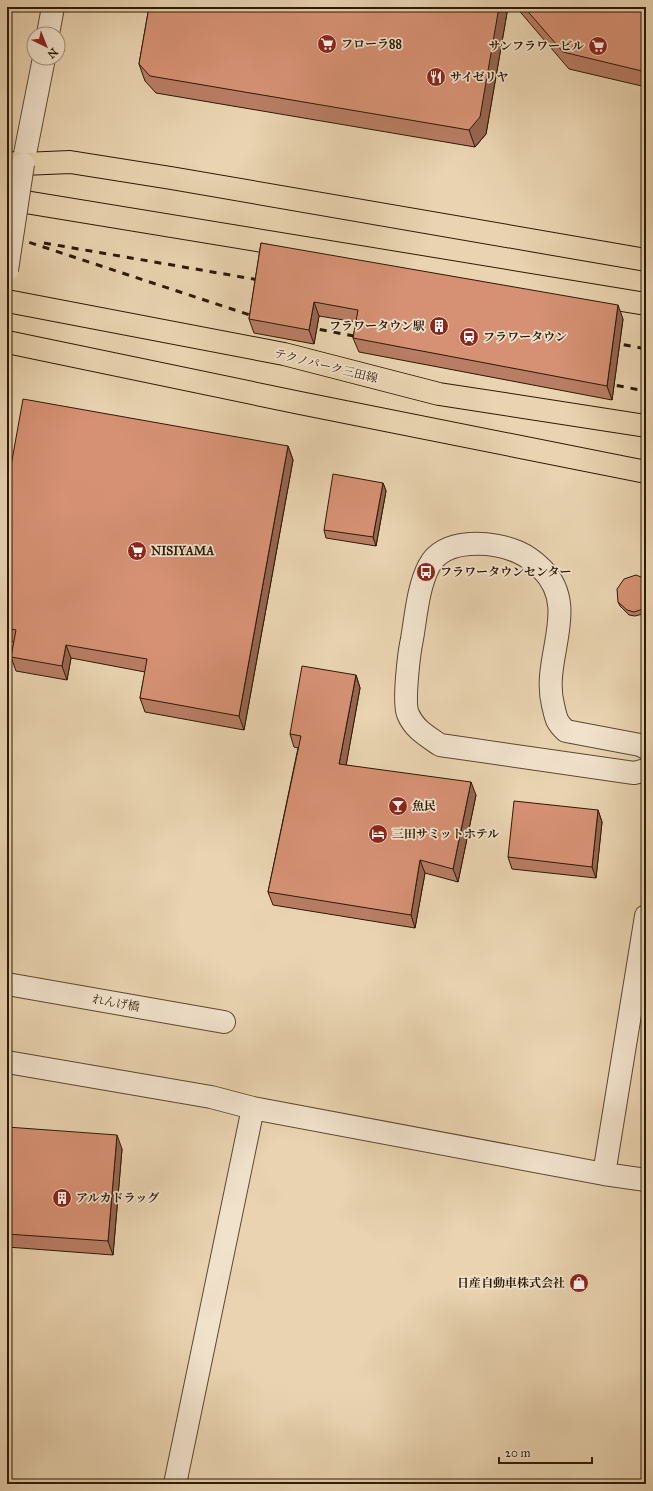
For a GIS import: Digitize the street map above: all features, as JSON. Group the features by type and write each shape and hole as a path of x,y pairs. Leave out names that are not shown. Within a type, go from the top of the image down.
{"main road":[{"path":"15,163 70,162 646,260"},
{"path":"7,200 646,304"},
{"name":"テクノパーク三田線","path":"7,301 284,354 440,394 646,426"},
{"path":"7,342 300,403 646,472"}],"street":[{"path":"49,26 53,7"},
{"path":"7,270 15,163 42,66"},
{"path":"646,748 640,745 566,731 556,723 550,685 561,613 559,596 548,576 533,560 518,552 490,544 461,544 442,554 430,564 424,578 407,662 407,713 419,731 440,744 634,773 646,770"},
{"path":"604,1174 646,916"},
{"name":"れんげ橋","path":"7,984 224,1022"},
{"path":"7,1062 211,1096 253,1108 604,1174 646,1180"},
{"path":"175,1484 253,1108"}],"building":[{"name":"フローラ88","path":"149,7 499,7 480,117 469,130 150,76 139,64"},
{"name":"サンフラワービル","path":"524,7 646,7 646,72 563,52"},
{"name":"フラワータウン駅","path":"261,243 618,305 607,386 353,338 358,310 314,302 309,330 249,319"},
{"path":"23,399 288,446 239,716 140,698 147,659 66,645 62,666 11,657 16,630 7,628 7,488"},
{"path":"333,474 383,483 373,537 324,530"},
{"path":"636,575 646,579 646,608 634,612 627,610 618,602 617,589 624,579"},
{"name":"三田サミットホテル","path":"302,666 356,675 339,764 471,782 453,869 420,860 411,915 268,892 301,736 290,734"},
{"path":"514,801 598,810 592,867 508,857"},
{"name":"アルカドラッグ","path":"7,1127 117,1135 108,1241 7,1234"}],"railway":[{"path":"16,238 259,318"},
{"path":"44,243 265,281"},
{"path":"306,327 365,338"},
{"path":"610,342 646,349"},
{"path":"603,383 646,391"}],"place":[{"name":"フローラ88","path":"327,44"},
{"name":"サンフラワービル","path":"598,46"},
{"name":"サイゼリヤ","path":"436,77"},
{"name":"フラワータウン駅","path":"439,326"},
{"name":"フラワータウン","path":"469,337"},
{"name":"NISIYAMA","path":"137,551"},
{"name":"フラワータウンセンター","path":"426,572"},
{"name":"魚民","path":"398,806"},
{"name":"三田サミットホテル","path":"378,834"},
{"name":"アルカドラッグ","path":"62,1198"},
{"name":"日産自動車株式会社","path":"579,1283"}]}
